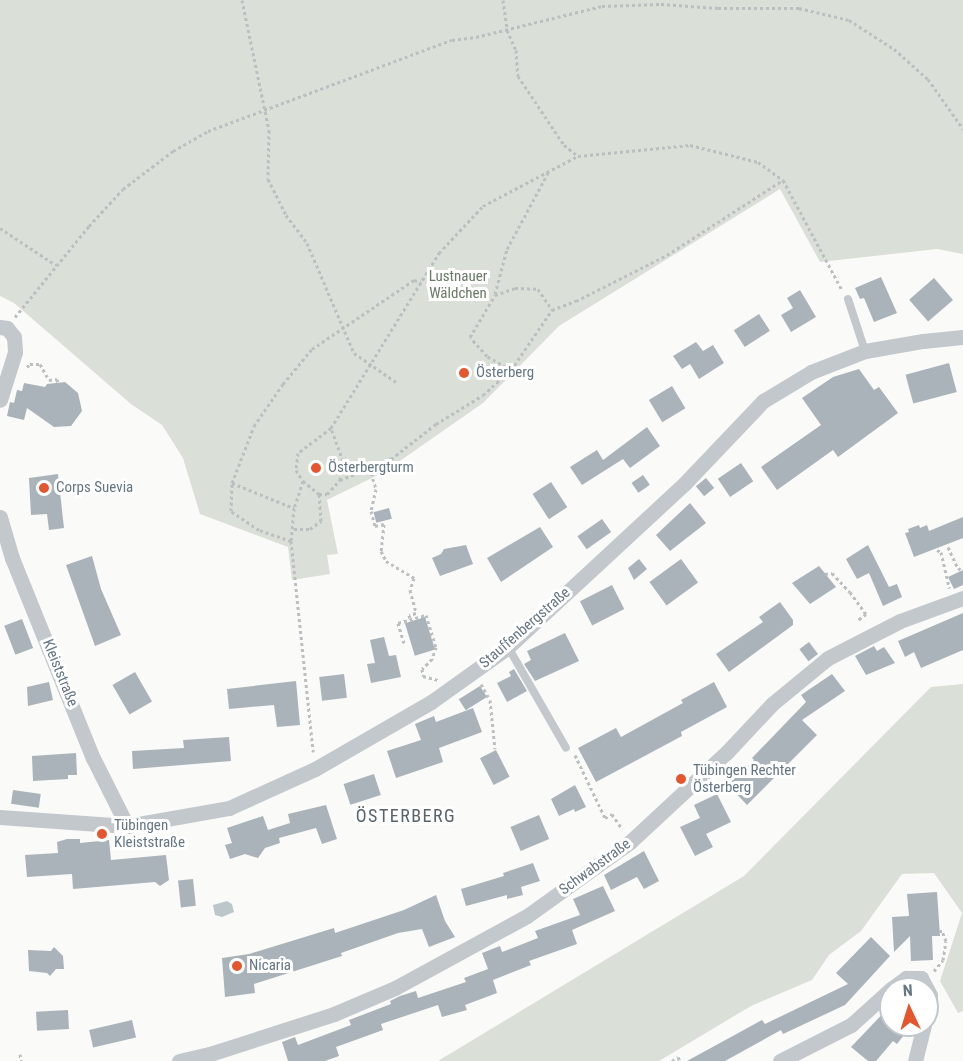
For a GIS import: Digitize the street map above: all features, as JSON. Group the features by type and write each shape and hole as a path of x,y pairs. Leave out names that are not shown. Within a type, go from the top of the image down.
{"street":[{"path":"0,400 15,352 14,337 4,327"},
{"name":"Stauffenbergstraße","path":"0,818 127,825 229,808 315,769 431,702 507,647 685,483 763,401 811,372 865,351 923,340 963,337"},
{"name":"Kleiststraße","path":"0,517 12,558 93,758 127,825"},
{"name":"Schwabstraße","path":"179,1061 210,1054 334,1014 395,988 527,916 630,842 727,752 772,704 828,658 869,634 959,599"},
{"path":"780,1061 851,1025 879,1000"},
{"path":"915,1061 921,1037"}],"lane":[{"path":"848,299 865,351"},
{"path":"507,647 568,748"}],"path":[{"path":"242,0 265,111 270,147 268,179 286,215 307,243 354,353 396,382"},
{"path":"503,0 507,30 516,50 518,76 564,145 578,156"},
{"path":"4,327 123,189 157,163 208,131 452,40 507,30 602,6 662,4 718,8 799,8 849,20 894,49 928,80 963,129"},
{"path":"783,180 667,255 576,301 552,310 511,370 483,395 436,424 391,459 340,480 327,494 319,494 303,481 297,470 298,453 331,428 438,253 483,206 578,156 690,145 758,162 783,180 848,299"},
{"path":"511,370 487,356 470,337 495,295 507,249 550,170"},
{"path":"0,228 57,265"},
{"path":"291,541 259,530 231,511 232,483 254,426 283,384 312,349 344,330 414,280 421,282"},
{"path":"495,295 515,288 538,289 552,310"},
{"path":"23,373 30,364 39,364 49,380 57,379 58,383"},
{"path":"331,428 343,461 340,480"},
{"path":"369,467 376,489 371,511 375,526 384,524 381,551 386,561 410,573 414,578 410,590 416,613 408,615 410,619"},
{"path":"303,481 294,508 294,529 291,541 315,769"},
{"path":"232,483 294,508"},
{"path":"294,529 310,529 321,521 319,494"},
{"path":"948,547 958,568 963,571"},
{"path":"937,550 941,552 945,576 959,599"},
{"path":"825,574 832,573 866,614 858,620"},
{"path":"404,643 398,623 426,615 436,647 432,659 422,669 423,676 435,677 439,682"},
{"path":"475,672 490,700 495,749"},
{"path":"568,748 605,818 612,814"},
{"path":"930,977 943,960 946,941 942,931 939,931"},
{"path":"20,1054 21,1061"},
{"path":"672,1061 678,1057 680,1061"}],"green space":[{"name":"Lustnauer Wäldchen","path":"0,0 963,0 963,254 937,249 820,262 780,189 559,326 483,403 384,472 327,500 338,554 327,555 330,574 292,580 288,547 200,514 183,458 162,425 131,404 14,303 0,296"},
{"path":"963,684 963,1011 958,1013 940,981 962,913 934,873 902,874 861,931 829,955 812,980 751,1006 659,1061 438,1061 744,876 931,687"}],"shaded area":[{"path":"227,901 232,904 234,912 222,917 215,915 213,905"}],"building":[{"path":"881,277 897,313 874,322 864,298 860,299 855,288"},
{"path":"934,278 953,300 928,322 909,300"},
{"path":"800,290 816,317 791,332 781,315 793,308 787,298"},
{"path":"759,314 770,331 745,347 734,330"},
{"path":"696,342 703,351 713,345 724,363 699,379 690,364 682,369 673,356"},
{"path":"949,363 957,392 913,404 906,375"},
{"path":"859,369 874,390 879,387 898,413 838,457 833,450 777,490 761,467 821,425 802,398 833,377"},
{"path":"65,382 78,393 82,411 71,426 54,427 27,408 24,420 7,416 10,402 14,403 17,390 22,391 24,383 45,387 47,384"},
{"path":"672,386 685,408 662,422 649,400"},
{"path":"647,427 660,446 630,468 623,459 582,485 570,467 597,450 603,460"},
{"path":"741,463 753,481 730,497 718,479"},
{"path":"58,474 64,528 49,530 47,514 31,515 29,478"},
{"path":"643,475 650,485 638,493 632,483"},
{"path":"706,478 714,488 704,496 696,486"},
{"path":"551,482 567,507 549,519 533,494"},
{"path":"690,503 706,523 670,551 656,535"},
{"path":"389,508 392,519 376,523 374,512"},
{"path":"963,517 963,538 914,557 905,533 909,532 908,529 927,525 929,531"},
{"path":"602,519 611,532 587,549 577,536"},
{"path":"540,527 553,547 501,582 487,558"},
{"path":"466,545 473,564 440,576 432,558 441,554 444,549"},
{"path":"868,545 889,587 897,584 902,597 883,606 869,573 857,579 846,559"},
{"path":"92,556 101,589 121,635 95,646 66,565"},
{"path":"639,559 647,569 634,580 628,568"},
{"path":"681,559 698,582 666,605 649,582"},
{"path":"819,566 836,587 810,604 792,583"},
{"path":"963,570 963,585 954,589 948,577"},
{"path":"612,585 624,609 592,625 580,601"},
{"path":"780,602 793,620 793,625 729,672 716,654 763,622 759,617"},
{"path":"963,613 963,650 921,668 914,652 905,657 898,641"},
{"path":"425,617 435,650 415,656 405,623"},
{"path":"22,619 33,648 15,655 4,626"},
{"path":"565,633 579,661 535,681 524,664 531,660 527,651"},
{"path":"384,637 389,656 396,655 401,677 371,683 367,664 375,663 370,640"},
{"path":"809,642 818,654 808,661 799,649"},
{"path":"874,646 877,651 884,647 895,663 866,675 855,656"},
{"path":"514,669 527,691 507,702 497,683 511,676 509,672"},
{"path":"135,672 152,701 129,714 112,685"},
{"path":"344,674 347,698 322,701 319,677"},
{"path":"832,674 845,691 802,720 817,735 747,805 728,785 754,760 752,758 806,702 801,695"},
{"path":"296,681 300,725 277,727 274,705 229,709 227,689"},
{"path":"49,682 53,700 28,706 27,687"},
{"path":"714,682 727,707 681,732 682,736 596,782 578,748 616,728 621,737 683,703 681,700"},
{"path":"480,686 487,697 466,710 459,699"},
{"path":"473,708 482,732 439,748 443,762 396,778 387,751 421,740 415,724 434,716 436,722"},
{"path":"229,737 231,761 133,769 132,751 184,748 183,740"},
{"path":"496,750 510,777 494,785 480,758"},
{"path":"76,753 77,775 68,775 68,779 33,781 32,756"},
{"path":"374,774 381,795 350,805 344,784"},
{"path":"575,785 586,807 575,812 574,809 559,816 551,799"},
{"path":"13,790 41,794 39,808 11,804"},
{"path":"717,794 731,822 706,834 713,847 695,856 680,827 700,818 694,805"},
{"path":"326,805 337,839 322,844 316,828 279,838 280,843 265,848 258,858 245,854 230,859 225,845 232,843 227,828 263,816 268,830 290,823 288,814"},
{"path":"539,815 549,839 521,851 510,827"},
{"path":"80,839 80,843 109,840 111,860 166,855 169,880 160,886 155,882 73,889 72,874 27,877 25,855 58,853 57,842"},
{"path":"644,851 659,881 644,889 637,877 611,890 604,875"},
{"path":"533,863 540,881 521,887 523,895 507,899 507,895 466,906 461,889 504,876 503,873"},
{"path":"193,879 196,906 181,907 178,881"},
{"path":"603,886 615,911 572,930 577,944 529,961 531,965 493,980 497,993 465,1005 467,1010 442,1017 438,1005 381,1024 383,1030 336,1047 339,1056 325,1061 288,1061 282,1042 295,1037 298,1045 351,1025 349,1020 391,1004 390,1001 400,996 416,991 418,998 466,982 464,978 488,969 482,953 500,946 502,952 538,938 535,931 580,915 573,899"},
{"path":"937,892 940,936 932,936 933,960 911,961 910,936 894,952 892,917 909,916 907,894"},
{"path":"436,895 445,921 455,937 429,947 422,929 398,933 341,953 342,956 254,984 255,993 225,997 222,958 249,954 334,928 335,933 404,910"},
{"path":"871,937 890,956 845,1005 783,1034 781,1030 725,1061 687,1061 762,1020 765,1024 848,984 836,973"},
{"path":"54,947 63,956 64,969 56,969 50,976 47,973 29,971 28,950 51,951"},
{"path":"68,1010 69,1029 37,1031 36,1012"},
{"path":"879,1018 879,1037 903,1037 897,1044 893,1041 876,1061 868,1061 851,1047"},
{"path":"132,1020 136,1038 93,1047 89,1030"}],"place":[{"name":"Österberg","path":"464,373"},
{"name":"Österbergturm","path":"316,468"},
{"name":"Corps Suevia","path":"44,488"},
{"name":"Tübingen Rechter Österberg","path":"681,779"},
{"name":"Tübingen Kleiststraße","path":"102,834"},
{"name":"Nicaria","path":"237,966"}],"district":[{"name":"ÖSTERBERG","path":"406,816"}]}
